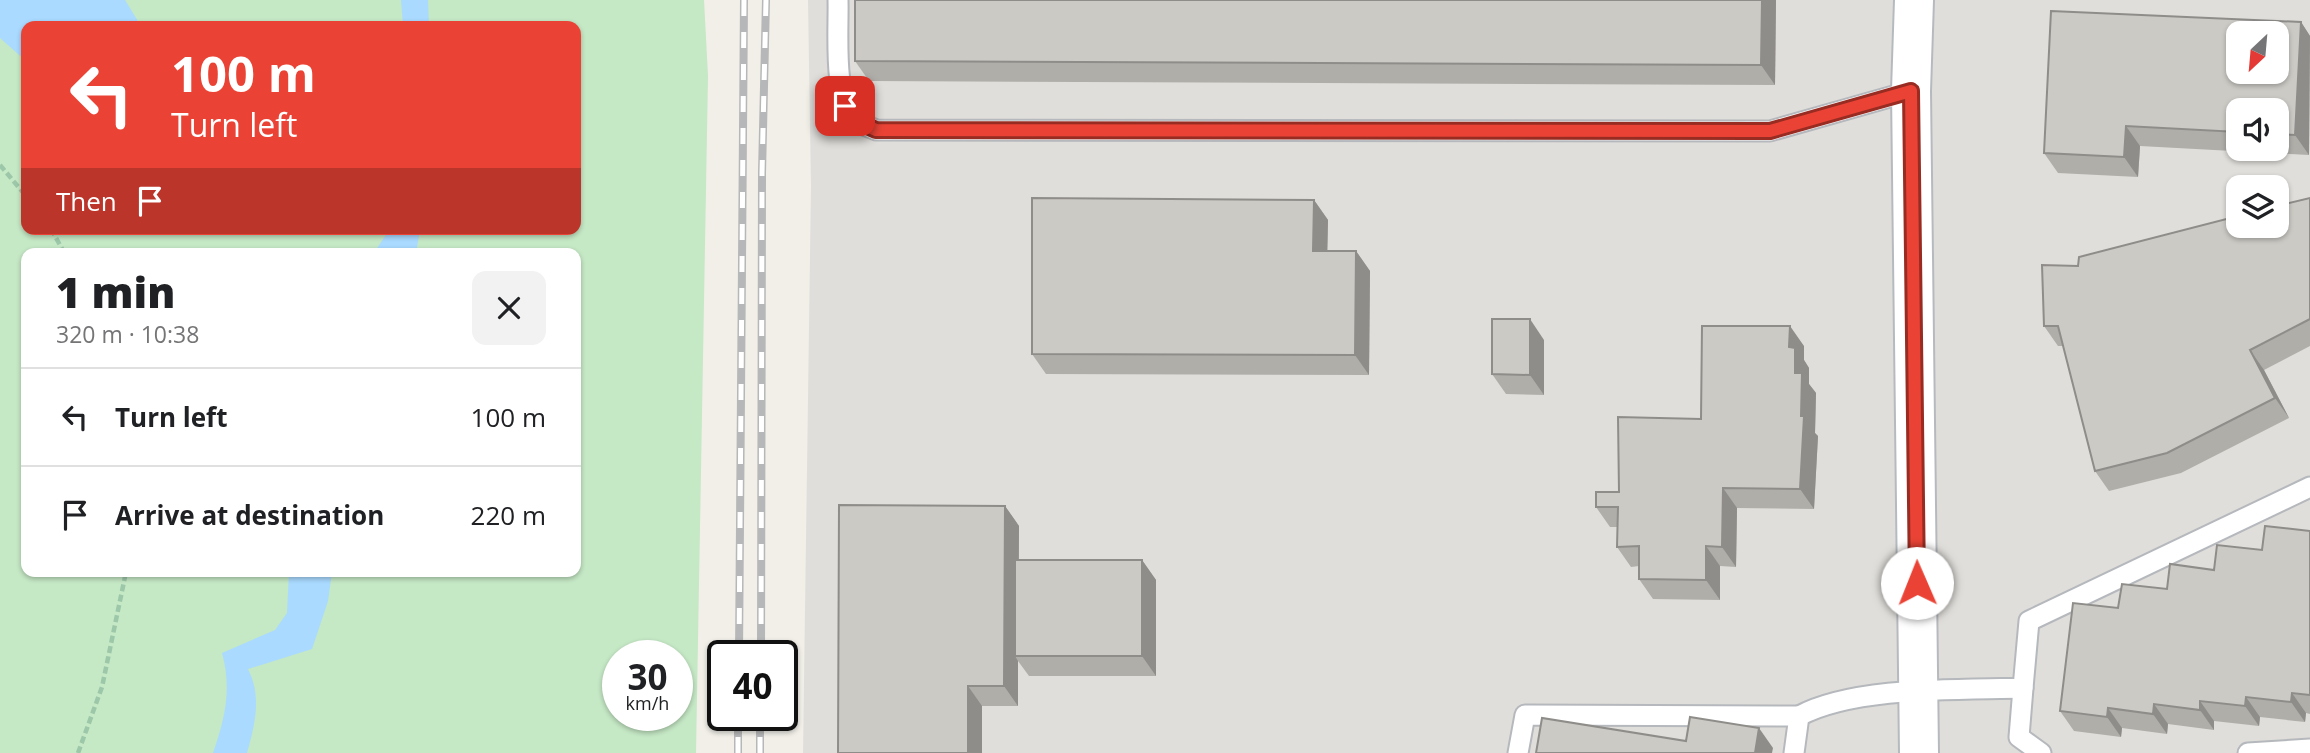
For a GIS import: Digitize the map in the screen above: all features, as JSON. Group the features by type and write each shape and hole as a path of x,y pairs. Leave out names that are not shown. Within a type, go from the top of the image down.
{"street":[{"path":"1914,0 1911,91 1919,753"}],"lane":[{"path":"838,0 840,84 845,106 856,121 876,130 1770,131 1911,91"},
{"path":"2041,753 2019,737 2029,621 2310,488"},
{"path":"1518,753 1525,715 1799,716 1822,704 1918,692 2023,688"},
{"path":"1794,753 1799,716"},
{"path":"2248,753 2310,749"}],"path":[{"path":"0,165 21,190"},
{"path":"78,753 102,687 125,577"}],"shaded area":[{"path":"808,0 2310,0 2310,753 803,753 811,186"}],"green space":[{"path":"0,0 704,0 708,76 696,753 0,753"}],"water":[{"path":"0,0 125,0 138,21 21,21 21,57 0,38"},
{"path":"401,0 428,0 429,21 403,21"},
{"path":"386,235 419,235 417,248 377,248"},
{"path":"289,577 331,577 328,601 312,649 248,669 256,700 255,721 247,753 213,753 226,703 227,679 222,653 275,630 287,613"}],"building":[{"path":"855,0 1762,0 1761,65 855,61"},
{"path":"2051,11 2278,21 2226,21 2226,84 2289,84 2289,21 2301,22 2295,135 2289,135 2289,98 2226,98 2226,131 2126,126 2124,157 2044,153"},
{"path":"1032,198 1314,200 1313,251 1356,251 1355,355 1032,354"},
{"path":"2310,198 2310,319 2250,350 2275,398 2167,453 2095,471 2058,326 2044,326 2042,265 2078,266 2079,257 2226,219 2226,238 2289,238 2289,203"},
{"path":"1492,319 1530,319 1530,375 1492,374"},
{"path":"1702,326 1790,326 1789,347 1795,348 1795,373 1802,373 1801,416 1804,416 1800,489 1723,488 1722,547 1706,546 1706,580 1639,579 1639,546 1617,547 1618,507 1596,507 1596,492 1619,492 1618,417 1701,419"},
{"path":"839,505 1005,506 1004,686 968,686 968,753 838,753"},
{"path":"2265,526 2310,531 2310,695 2292,693 2291,702 2246,697 2245,706 2200,701 2200,710 2154,704 2153,714 2108,708 2107,717 2060,711 2073,603 2118,608 2122,584 2167,589 2170,564 2214,570 2217,545 2262,550"},
{"path":"1015,560 1142,560 1142,656 1015,656"},
{"path":"1690,717 1759,728 1755,753 1536,753 1542,718 1686,741"}],"railway":[{"path":"739,640 744,0"},
{"path":"761,640 762,173 766,0"},
{"path":"738,731 738,753"},
{"path":"760,731 760,753"}],"route":[{"path":"845,106 856,121 876,130 1770,131 1911,91 1917,583"}]}
